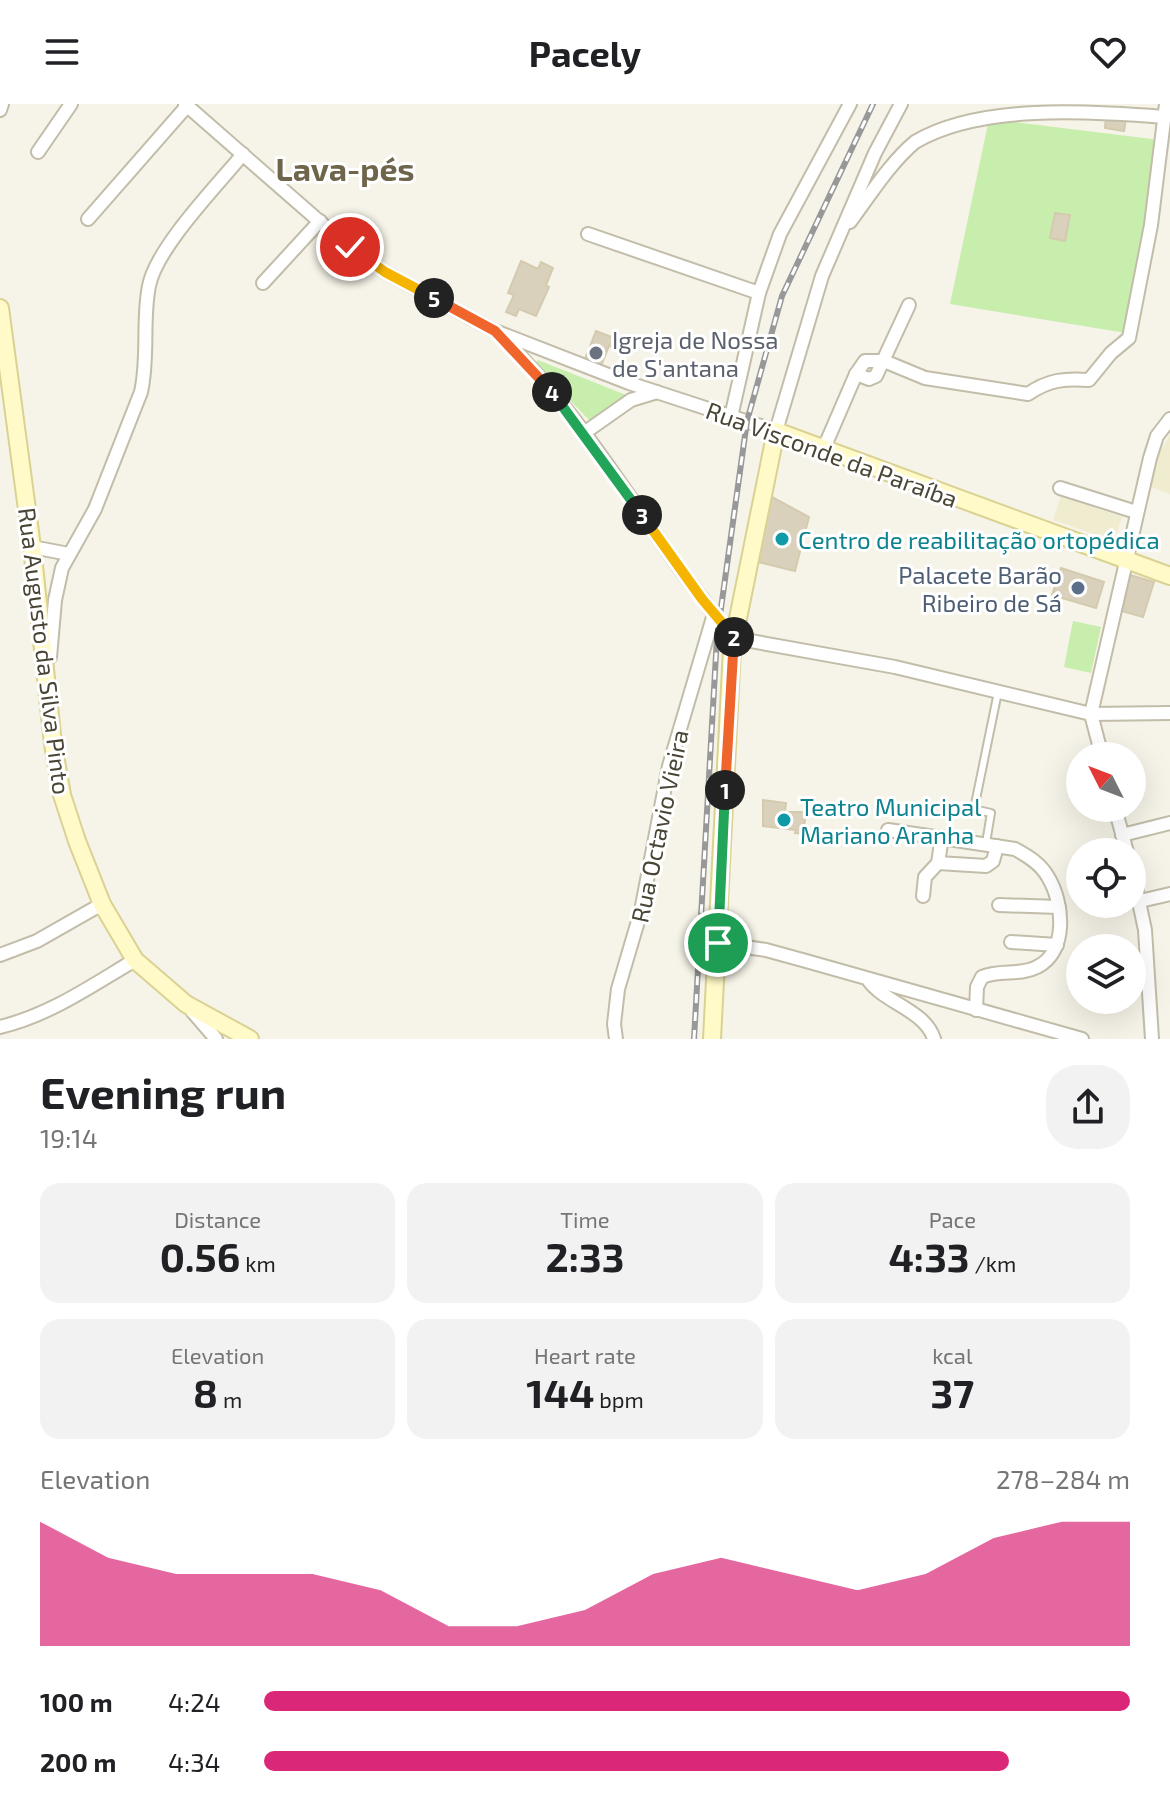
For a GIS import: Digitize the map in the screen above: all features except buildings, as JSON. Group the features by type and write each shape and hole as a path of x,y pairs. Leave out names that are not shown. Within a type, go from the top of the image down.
{"main road":[{"name":"Rua Augusto da Silva Pinto","path":"0,308 32,547 53,744 62,795 77,841 102,904 135,960 186,1004 250,1039"},
{"name":"Rua Visconde da Paraíba","path":"776,431 1170,576"},
{"path":"712,1039 734,638 776,431"}],"street":[{"path":"0,110 2,104"},
{"path":"38,152 71,104"},
{"path":"731,417 759,293 780,234 850,104"},
{"path":"776,431 822,276 875,153 901,104"},
{"path":"88,219 186,105 320,221 385,272 495,331 538,375 584,433 734,638 895,667 1091,714 1170,713"},
{"path":"838,238 904,152 917,140 964,116 1005,106 1165,111 1151,225 1129,338 1111,353 1089,380 1063,378 1041,385 1028,394 925,378 884,361"},
{"path":"50,704 50,637 62,568 95,509 141,392 145,375 148,295 154,269 180,231 243,154"},
{"path":"263,283 320,221"},
{"path":"588,234 759,293"},
{"path":"824,448 856,374 874,378 909,305"},
{"name":"Rua Visconde da Paraíba","path":"495,331 629,383 776,431"},
{"path":"629,383 631,400"},
{"path":"584,433 631,400 657,392"},
{"path":"1098,742 1091,714 1124,560 1157,436 1170,419"},
{"path":"1060,488 1136,512"},
{"path":"32,547 69,554"},
{"name":"Rua Octavio Vieira","path":"616,1039 614,1024 618,989 641,911 669,766 714,614"},
{"path":"1119,822 1123,838"},
{"path":"1122,835 1170,823"},
{"path":"888,830 1015,849 1034,860 1048,877 1059,907 1057,945 1039,966 982,977 978,982 976,1010"},
{"path":"923,896 925,877 938,863 942,837"},
{"path":"938,863 986,866 993,861 991,845"},
{"path":"1146,900 1170,894"},
{"path":"0,955 37,941 102,904"},
{"path":"999,905 1059,907"},
{"path":"1141,918 1152,1039"},
{"path":"1011,942 1057,945"},
{"path":"718,943 766,950 1082,1039"},
{"path":"0,1027 38,1016 135,960"},
{"path":"869,981 878,991 925,1024 934,1039"},
{"path":"186,1004 216,1039"}],"lane":[{"path":"991,845 991,813 974,809 998,692"}],"shaded area":[{"path":"1170,435 1170,494 1148,486 1157,457"},
{"path":"1061,496 1122,517 1114,541 1053,520"}],"green space":[{"path":"989,119 1160,140 1126,333 950,304"},
{"path":"538,360 626,395 589,420 540,369 535,363"},
{"path":"1073,621 1101,627 1091,673 1064,667"}],"railway":[{"path":"694,1039 717,637 747,421 782,296 873,104"}],"place":[{"name":"Igreja de Nossa de S'antana","path":"596,353"},
{"name":"Centro de reabilitação ortopédica","path":"782,539"},
{"name":"Palacete Barão Ribeiro de Sá","path":"1078,588"},
{"name":"Teatro Municipal Mariano Aranha","path":"784,820"}],"district":[{"name":"Lava-pés","path":"345,168"}],"route":[{"path":"350,247 385,272 495,331 525,360 557,397 702,599 734,638 718,943"}]}
